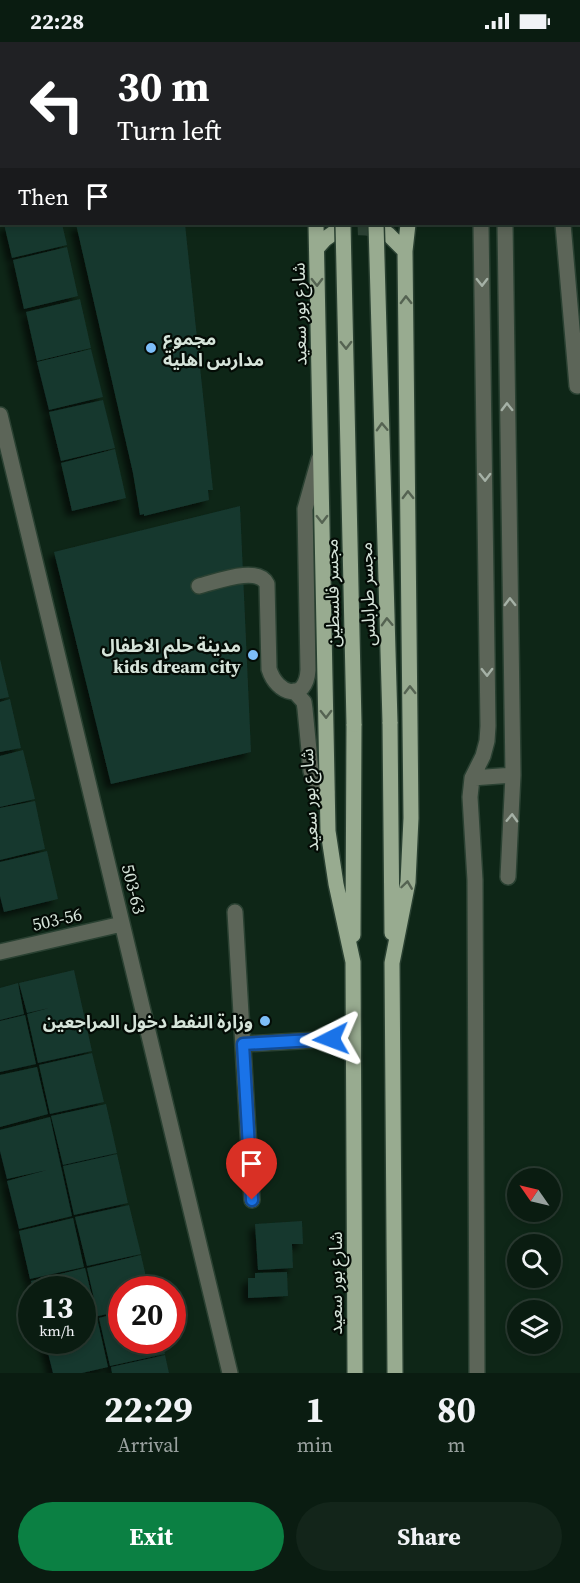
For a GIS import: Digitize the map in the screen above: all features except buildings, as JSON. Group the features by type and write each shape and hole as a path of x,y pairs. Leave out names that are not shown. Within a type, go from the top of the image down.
{"main road":[{"name":"شارع بور سعيد","path":"316,225 328,831 336,884 353,962 355,1373"},
{"path":"395,1373 392,963 408,882 411,818 405,250 408,225"},
{"path":"317,248 339,228"},
{"name":"مجسر فلسطين","path":"339,228 354,724 353,962"},
{"path":"382,229 405,250"},
{"name":"مجسر طرابلس","path":"382,229 392,963"}],"street":[{"path":"477,1373 475,880 470,797 472,778 483,756 488,726 481,225"},
{"path":"505,225 513,775 508,877"},
{"path":"563,225 577,386"},
{"name":"503-63","path":"0,415 230,1373"},
{"path":"199,586 243,575 257,575 264,579 267,584 269,669 273,680 279,687 288,691 294,691 305,684 307,678 305,509 321,450"},
{"path":"294,691 301,697 305,709 311,771 314,779 327,792"},
{"path":"472,778 513,775"},
{"path":"235,912 252,1200"},
{"name":"503-56","path":"0,952 122,924"},
{"path":"243,1044 353,1038"}],"tunnel":[{"path":"335,232 362,228 388,234"}],"place":[{"name":"مجموع مدارس اهلية","path":"151,348"},
{"name":"مدينة حلم الاطفال kids dream city","path":"253,655"},
{"name":"وزارة النفط دخول المراجعين","path":"265,1021"}],"route":[{"path":"252,1200 243,1044 331,1039"}]}
